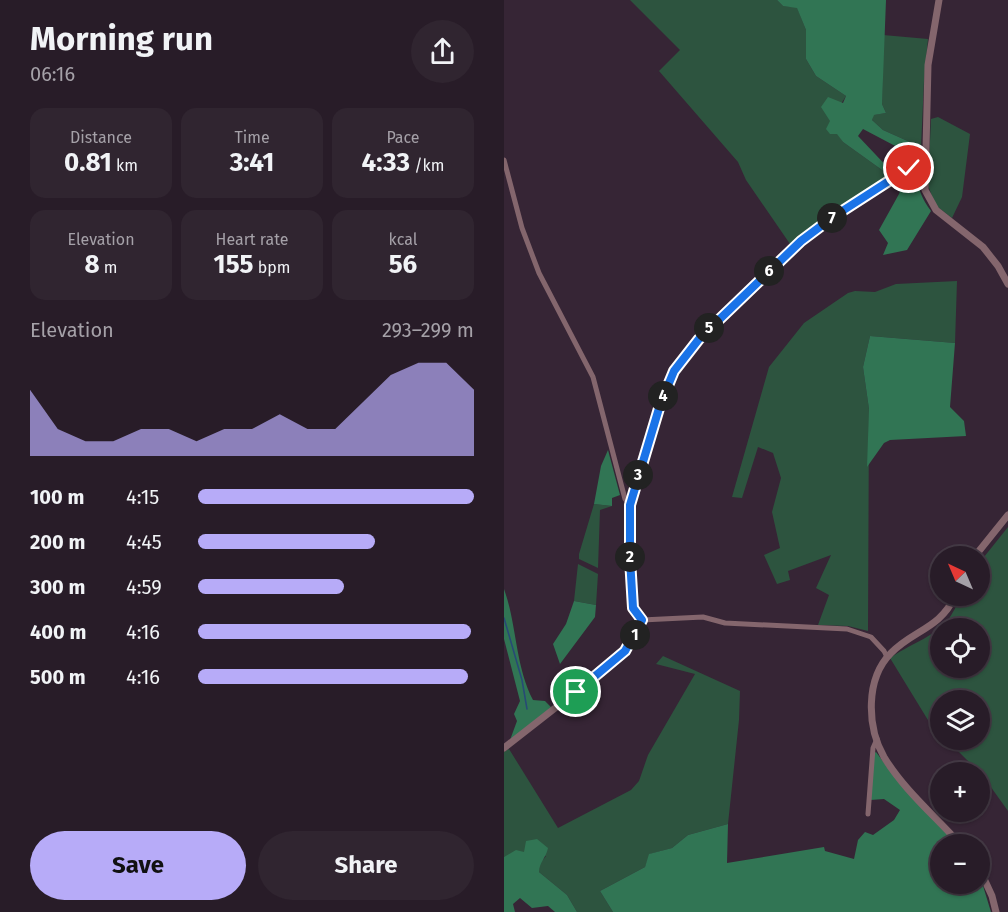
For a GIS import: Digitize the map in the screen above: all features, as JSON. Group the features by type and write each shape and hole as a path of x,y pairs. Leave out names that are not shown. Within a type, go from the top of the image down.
{"street":[{"path":"939,0 928,65 924,183 930,202 940,214 983,247 999,266 1008,284"},
{"path":"504,160 522,228 539,273 593,377 625,500 630,505"},
{"path":"642,620 633,608 629,550 630,505 665,391 674,371 691,348 772,267 817,228 909,168 925,162"},
{"path":"983,546 1008,515"},
{"path":"948,606 937,621 887,657 879,669 872,690 872,712 877,739 883,755 894,771 951,834"},
{"path":"642,620 703,617 725,623 847,629 871,637 887,657"},
{"path":"504,748 614,662 625,651 642,620"},
{"path":"868,814 873,748 877,739"},
{"path":"990,892 996,912"}],"green space":[{"path":"630,0 777,0 783,6 797,7 806,30 806,59 816,76 846,96 830,121 843,142 889,175 790,244 746,180 738,162 659,71 680,50"},
{"path":"777,0 886,0 882,104 886,113 874,115 872,120 883,130 921,147 918,158 863,129 858,136 893,173 889,175 843,142 837,134 830,134 826,129 830,121 821,107 828,97 843,103 846,96 816,76 806,59 806,30 797,8 783,6"},
{"path":"883,35 928,39 921,147 883,130 872,120 873,115 886,113 882,104"},
{"path":"938,117 970,134 962,197 952,218 935,205 928,185 931,119"},
{"path":"918,169 920,191 931,211 907,250 883,255 888,243 879,230 899,194 906,174"},
{"path":"957,281 955,343 870,336 863,367 869,409 868,631 848,626 818,625 829,595 816,588 831,555 788,571 790,580 777,584 764,555 780,548 772,512 781,478 773,453 758,447 742,498 732,497 769,367 804,323 848,293 875,292 896,284"},
{"path":"870,336 955,343 950,407 964,421 966,436 890,440 884,443 867,467 869,409 863,367"},
{"path":"608,450 620,495 612,498 612,506 594,504 601,466"},
{"path":"594,504 612,506 600,510 598,568 579,559"},
{"path":"1008,527 1008,811 990,786 990,762 969,762 957,750 990,750 990,690 930,690 930,723 890,658 930,635 930,678 990,678 990,618 949,618 956,606 990,606 990,550"},
{"path":"578,564 598,574 596,605 574,601"},
{"path":"504,589 527,687 533,700 545,701 552,708 510,740 517,721 514,714 520,701 504,639"},
{"path":"574,601 596,605 595,617 560,664 553,644 566,624"},
{"path":"663,656 740,691 728,824 688,835 672,848 650,854 645,867 600,891 613,912 577,912 567,895 539,872 539,865 546,856 524,853 504,857 504,752 509,749 558,828 631,790 639,781 648,755 695,674 656,664"},
{"path":"876,752 897,780 930,815 930,822 936,822 948,834 930,834 930,894 986,894 991,912 613,912 600,891 645,867 649,854 672,848 688,835 728,824 727,863 824,847 825,851 854,859 858,840 865,832 873,835 894,820 900,810 884,799 870,800 873,754"},
{"path":"537,839 548,848 539,872 567,895 577,912 555,912 548,906 532,908 520,898 513,904 515,912 504,912 504,857 516,850 524,852 526,841"}],"waterway":[{"path":"504,618 522,680 527,709"}],"route":[{"path":"576,692 625,651 642,620 633,608 630,505 660,405 678,365 713,325 801,241 833,217 909,168"}]}
